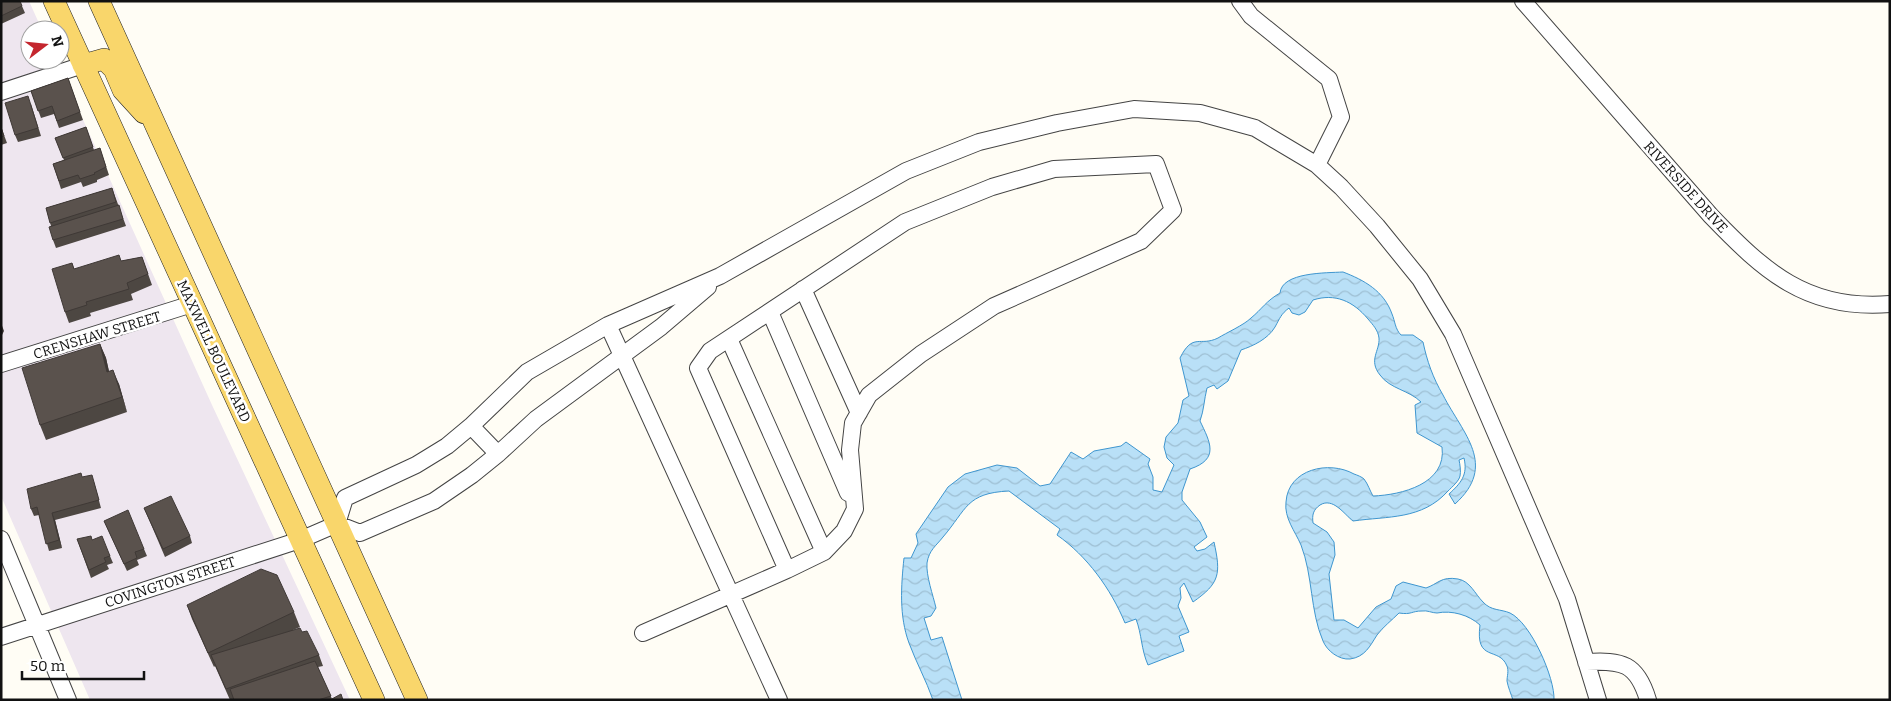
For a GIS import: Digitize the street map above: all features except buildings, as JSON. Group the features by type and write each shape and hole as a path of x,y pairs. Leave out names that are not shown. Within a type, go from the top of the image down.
{"main road":[{"name":"MAXWELL BOULEVARD","path":"54,1 374,700"},
{"path":"99,1 417,700"},
{"path":"83,65 104,59 114,69 123,90 158,128"}],"street":[{"path":"1240,1 1251,16 1329,79 1340,117 1318,165"},
{"name":"RIVERSIDE DRIVE","path":"1523,1 1743,250 1791,286 1827,299 1868,305 1890,304"},
{"path":"1,92 83,65"},
{"path":"720,276 661,327 536,419 498,454 434,501 360,533 337,524 345,498 416,465 447,446 471,426 527,372 608,325 720,276 906,170 979,142 1057,123 1134,109 1200,112 1255,128 1318,165 1377,226 1420,279 1453,334 1567,599 1598,700"},
{"path":"643,633 787,570 824,552 844,531 855,509 850,450 853,423 869,395 921,354 994,306 1141,240 1173,210 1156,164 1054,169 992,187 905,222 710,351 698,368 787,570"},
{"path":"803,289 859,413"},
{"name":"CRENSHAW STREET","path":"1,364 192,304"},
{"path":"770,312 855,509"},
{"path":"608,325 624,356 779,700"},
{"path":"729,339 824,552"},
{"path":"471,426 498,454"},
{"name":"COVINGTON STREET","path":"1,637 300,540 337,524"},
{"path":"1,539 68,700"},
{"path":"1586,662 1611,661 1635,670 1645,687 1648,700"}],"shaded area":[{"path":"1,1 29,1 38,20 20,20 20,70 61,70 212,405 350,700 90,700 1,496"}],"water":[{"path":"1343,272 1366,283 1379,293 1388,306 1396,328 1401,335 1413,335 1423,342 1433,376 1467,436 1473,449 1475,463 1474,476 1468,490 1455,504 1449,494 1457,486 1464,474 1464,458 1459,460 1460,474 1455,484 1438,500 1416,512 1392,517 1353,521 1338,507 1329,503 1320,505 1314,511 1313,523 1327,532 1334,542 1335,555 1329,574 1334,620 1344,620 1358,628 1376,607 1391,599 1396,586 1403,582 1426,588 1440,581 1452,578 1462,580 1469,585 1486,605 1510,613 1526,628 1546,665 1554,700 1513,700 1507,681 1507,666 1499,656 1484,649 1481,645 1479,637 1480,625 1471,618 1460,614 1424,611 1407,614 1399,613 1379,632 1366,650 1355,658 1346,659 1338,656 1325,645 1316,618 1305,557 1287,514 1286,502 1288,491 1294,482 1311,470 1333,468 1344,470 1363,478 1373,496 1396,493 1420,485 1430,478 1442,460 1442,447 1417,433 1415,405 1421,402 1384,380 1377,370 1375,360 1379,343 1378,332 1356,307 1343,300 1329,297 1313,300 1305,312 1299,315 1292,313 1289,308 1282,314 1268,335 1255,344 1241,350 1228,381 1217,389 1214,385 1207,388 1200,421 1209,443 1209,455 1206,460 1190,469 1182,492 1182,500 1200,522 1207,537 1194,547 1197,551 1205,549 1214,542 1218,570 1209,589 1193,602 1184,583 1180,588 1181,598 1178,606 1189,632 1179,636 1184,651 1148,665 1136,619 1125,623 1113,598 1097,574 1068,543 1057,535 1060,529 1009,491 995,492 984,495 969,504 929,555 927,563 928,574 936,608 931,616 924,618 931,640 942,637 962,700 933,700 906,633 902,612 902,579 904,558 911,558 918,543 916,534 948,487 965,474 997,465 1017,468 1040,486 1050,484 1071,452 1083,459 1094,451 1121,446 1126,442 1150,459 1148,464 1153,477 1153,490 1162,492 1174,465 1167,458 1164,447 1166,437 1178,423 1183,400 1189,396 1180,358 1189,345 1218,338 1244,323 1280,293 1288,281 1296,277"}]}
